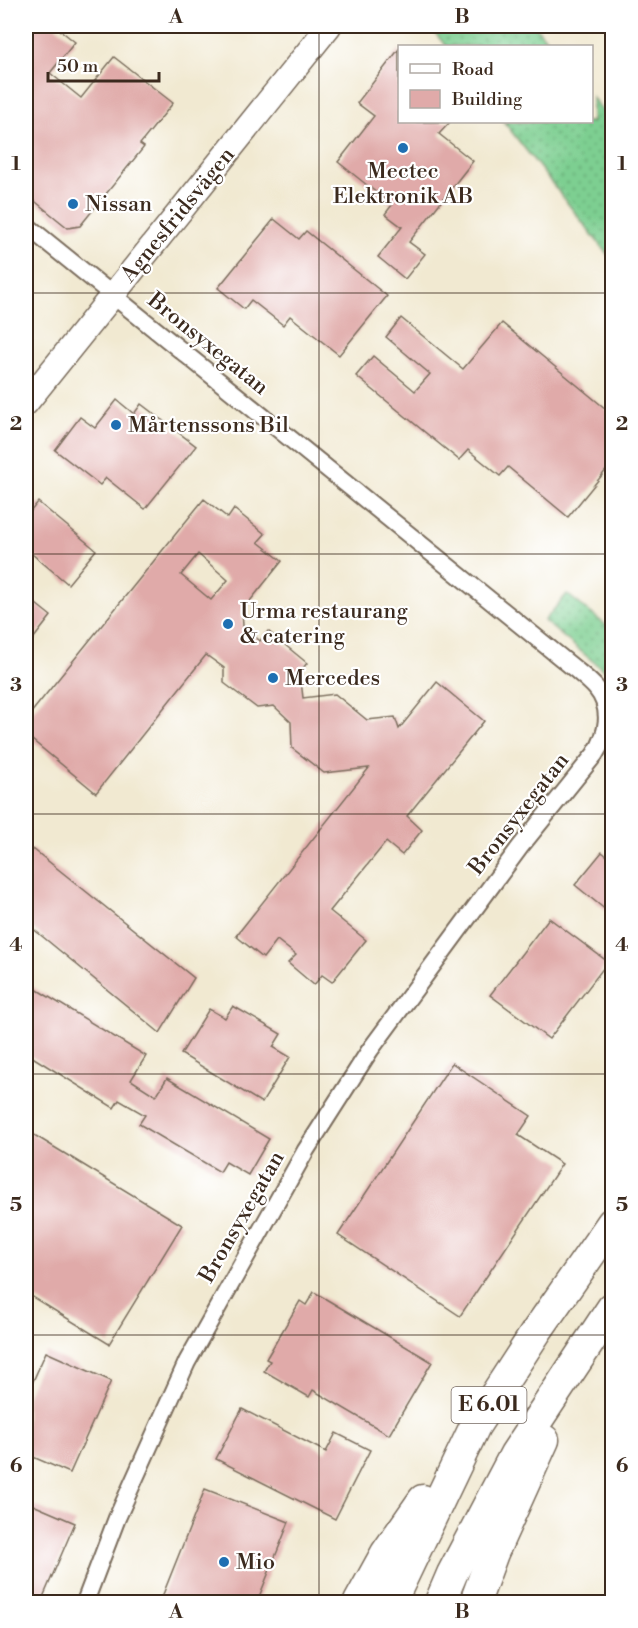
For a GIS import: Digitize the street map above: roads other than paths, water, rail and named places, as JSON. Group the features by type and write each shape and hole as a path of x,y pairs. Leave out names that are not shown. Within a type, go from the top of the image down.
{"highway":[{"name":"E 6.01","path":"391,1602 475,1426 536,1332 612,1223"},
{"name":"E 6.01","path":"440,1602 452,1574 516,1454 612,1308"},
{"path":"475,1602 516,1501 592,1339"},
{"path":"359,1602 386,1553 475,1426"}],"main road":[{"name":"Agnesfridsvägen","path":"26,403 329,26"}],"street":[{"name":"Bronsyxegatan","path":"26,225 575,669 597,688 607,713 607,728 603,741 595,754 520,847 370,1050 306,1150 191,1355 117,1518 85,1602"}],"place":[{"name":"Mectec Elektronik AB","path":"403,148"},
{"name":"Nissan","path":"73,204"},
{"name":"Mårtenssons Bil","path":"116,425"},
{"name":"Urma restaurang & catering","path":"228,624"},
{"name":"Mercedes","path":"273,678"},
{"name":"Mio","path":"224,1562"}]}
